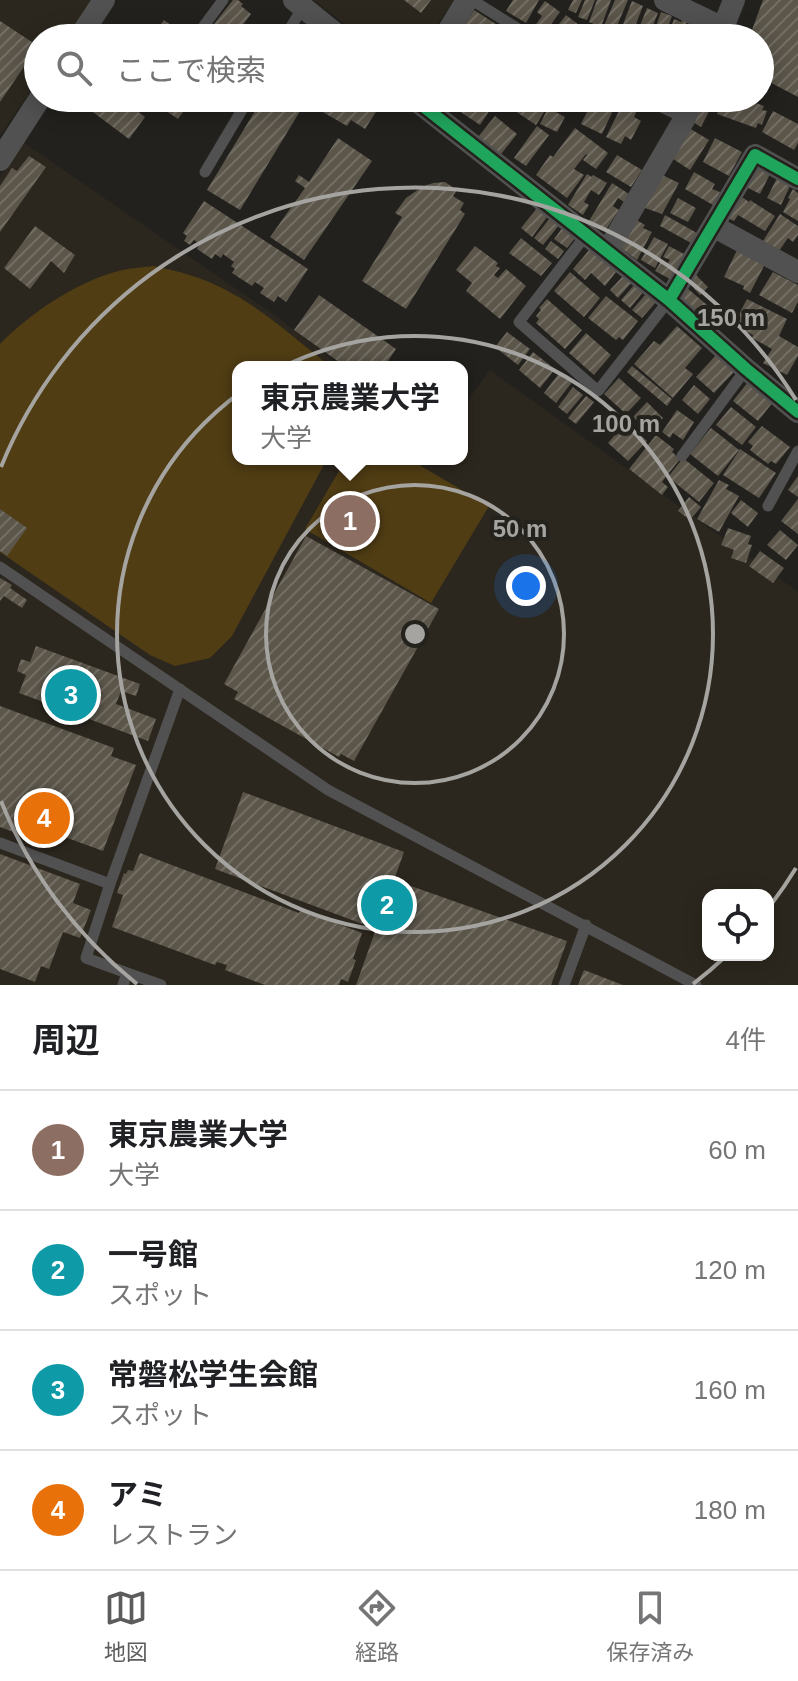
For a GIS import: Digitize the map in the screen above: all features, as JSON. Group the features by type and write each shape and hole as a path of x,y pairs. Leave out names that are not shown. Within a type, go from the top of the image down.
{"street":[{"path":"88,24 104,0"},
{"path":"453,24 469,0"},
{"path":"665,0 706,24"},
{"path":"725,24 734,0"},
{"path":"299,4 324,24"},
{"path":"0,160 31,112"},
{"path":"431,112 669,300 798,412"},
{"path":"605,250 614,240 687,112"},
{"path":"669,300 755,155 798,179"},
{"path":"713,226 798,272"}],"lane":[{"path":"205,24 223,0"},
{"path":"469,0 509,24"},
{"path":"290,24 299,4"},
{"path":"205,172 241,112"},
{"path":"586,235 519,322 598,391 669,300"},
{"path":"682,456 746,369"},
{"path":"768,506 798,451"},
{"path":"0,567 328,790 696,985"},
{"path":"161,985 86,958 180,689"},
{"path":"0,843 110,884"},
{"path":"564,985 586,925"},
{"path":"123,985 127,973"}],"shaded area":[{"path":"0,0 91,0 76,24 24,24 24,101 0,136"},
{"path":"314,0 454,0 438,24 344,24"},
{"path":"23,142 280,319 334,361 232,361 232,465 468,465 468,400 490,370 798,592 798,985 0,985 0,177"},
{"path":"153,266 215,285 252,306 324,361 232,361 232,465 324,465 232,636 210,658 175,666 150,655 0,552 0,344 39,311 69,292 120,271"},
{"path":"342,465 419,465 489,506 431,603 305,529"}],"building":[{"path":"233,0 238,0 251,14 244,24 214,24"},
{"path":"404,0 431,0 421,13"},
{"path":"513,0 539,0 526,23 506,11"},
{"path":"573,0 582,0 576,13 568,10"},
{"path":"585,0 595,0 587,20 578,17"},
{"path":"597,0 611,0 602,24 589,22"},
{"path":"615,0 628,0 618,24 605,24"},
{"path":"763,0 798,0 798,97 774,84 774,24 754,24"},
{"path":"545,1 560,12 551,24 536,24 542,16 537,12"},
{"path":"632,1 643,6 636,24 623,24"},
{"path":"647,8 658,13 654,24 641,24"},
{"path":"474,10 496,24 465,24"},
{"path":"661,12 672,16 669,24 657,24"},
{"path":"566,15 578,24 559,24"},
{"path":"674,19 687,21 686,24 672,24"},
{"path":"0,21 24,37 24,67 0,102"},
{"path":"93,112 138,112 145,117 129,139"},
{"path":"168,112 183,112 178,119"},
{"path":"254,112 300,112 240,210 207,190"},
{"path":"323,112 376,112 365,129 351,120 347,126"},
{"path":"461,112 489,112 480,125"},
{"path":"516,112 544,112 536,125"},
{"path":"546,112 556,112 565,117 557,132 540,124"},
{"path":"587,112 612,112 602,134 581,124"},
{"path":"618,112 636,112 634,117 641,121 631,140 625,136 621,144 606,137"},
{"path":"696,112 709,112 701,127 691,121"},
{"path":"767,112 762,125 758,123 756,128 717,114"},
{"path":"774,112 798,124 798,143 794,150 762,132"},
{"path":"495,116 517,134 501,154 478,137"},
{"path":"537,126 549,135 526,166 514,158"},
{"path":"575,128 608,153 596,169 583,160 586,154 574,169 584,175 567,198 536,175"},
{"path":"689,128 709,140 690,170 670,157"},
{"path":"338,138 372,161 304,260 270,237 305,188 295,181 299,175 309,182"},
{"path":"715,138 742,152 729,176 703,162"},
{"path":"617,155 642,170 631,187 606,172"},
{"path":"29,156 46,167 0,232 0,186 12,168 17,171"},
{"path":"756,167 770,174 760,194 746,187"},
{"path":"694,172 715,184 712,189 720,192 713,205 685,189"},
{"path":"587,174 607,183 599,195 591,190 584,202 589,205 583,215 568,205"},
{"path":"660,174 679,183 662,214 642,207"},
{"path":"778,176 791,184 781,205 767,198"},
{"path":"445,182 457,190 453,196 464,203 460,210 465,214 406,309 362,281 402,217 395,213 406,198 422,187"},
{"path":"612,183 629,194 624,202 618,198 613,206 619,210 605,231 589,221"},
{"path":"793,189 798,193 798,221 783,212"},
{"path":"742,197 775,216 765,231 738,215 734,221 728,218"},
{"path":"678,198 696,208 688,222 670,213"},
{"path":"204,201 308,269 286,302 278,296 274,302 260,293 264,288 255,282 252,286 232,273 234,262 223,254 221,258 215,254 212,259 197,249 200,244 194,240 190,245 184,241 187,236 183,233"},
{"path":"537,208 548,216 532,237 521,228"},
{"path":"780,214 798,226 798,235 793,242 788,238 779,251 763,241"},
{"path":"665,215 697,233 691,243 660,226"},
{"path":"551,217 560,224 543,245 534,238"},
{"path":"633,218 652,232 637,260 618,246"},
{"path":"35,226 75,255 64,273 51,261 30,289 4,268"},
{"path":"563,227 576,237 567,248 554,239"},
{"path":"654,237 668,244 655,268 641,260"},
{"path":"521,238 552,263 541,276 509,253"},
{"path":"551,241 564,251 558,259 545,249"},
{"path":"475,246 498,263 496,266 500,268 494,275 498,278 506,269 526,286 500,319 466,291 472,283 456,270"},
{"path":"669,246 684,254 670,279 655,271 661,261 667,264 670,260 663,257"},
{"path":"738,248 766,262 750,293 743,289 744,286 724,277"},
{"path":"590,249 616,272 605,286 591,273 585,280 573,269"},
{"path":"570,272 600,298 584,317 554,291"},
{"path":"773,272 798,285 798,302 792,313 759,295"},
{"path":"695,274 708,287 700,295 688,282"},
{"path":"624,275 632,282 618,298 610,290"},
{"path":"635,284 644,291 630,308 621,300"},
{"path":"687,288 713,310 704,320 679,298"},
{"path":"646,294 656,302 642,318 632,310"},
{"path":"319,295 396,349 388,361 338,361 294,330"},
{"path":"606,296 638,321 623,340 619,337 616,340 588,318"},
{"path":"547,299 582,330 565,349 536,323 539,308"},
{"path":"747,299 787,319 779,336 798,347 798,356 787,375 763,363 772,349 752,338 753,335 744,330 746,325 736,320"},
{"path":"677,326 702,348 685,368 693,374 673,398 634,364 654,341 660,345"},
{"path":"507,332 530,349 518,365 495,347"},
{"path":"586,333 611,355 594,375 569,353"},
{"path":"533,352 555,369 540,388 519,370"},
{"path":"716,355 734,372 714,393 696,377"},
{"path":"632,366 672,399 667,406 627,372"},
{"path":"560,372 573,381 556,403 544,393"},
{"path":"619,378 641,398 626,414 604,394"},
{"path":"748,382 773,402 758,421 733,401"},
{"path":"694,385 710,399 698,414 682,400"},
{"path":"573,387 583,395 567,414 558,407"},
{"path":"586,396 594,402 576,424 568,418"},
{"path":"647,402 663,418 649,432 633,417"},
{"path":"731,407 756,427 742,445 716,425"},
{"path":"677,410 694,422 683,440 673,433 670,438 662,432"},
{"path":"626,422 647,441 628,461 608,443"},
{"path":"762,426 790,447 776,464 771,461 768,464 750,450 753,446 748,442"},
{"path":"711,428 739,450 718,476 690,454"},
{"path":"656,435 674,449 672,452 680,459 662,482 668,487 662,495 629,469"},
{"path":"740,449 776,473 759,498 723,475"},
{"path":"683,458 714,483 699,502 668,477"},
{"path":"798,476 798,497 788,490"},
{"path":"719,480 729,485 726,489 739,496 719,532 697,519"},
{"path":"689,497 701,507 690,520 678,511"},
{"path":"798,499 798,534 781,521"},
{"path":"741,500 758,513 748,527 731,513"},
{"path":"0,509 27,528 7,556 0,551"},
{"path":"728,528 751,536 748,544 752,545 746,563 731,558 734,550 721,545"},
{"path":"780,530 798,545 786,560 767,545"},
{"path":"306,536 439,609 354,761 341,754 339,757 234,699 238,692 224,684"},
{"path":"760,551 784,568 773,583 749,566"},
{"path":"0,578 27,600 22,608 4,596 0,601"},
{"path":"36,646 140,684 136,696 121,691 116,704 156,719 148,741 19,693 26,675 17,671 21,659 30,662"},
{"path":"0,706 114,748 111,756 136,765 103,851 32,825 27,837 0,827"},
{"path":"243,792 404,852 394,880 567,941 551,985 356,985 376,929 215,869"},
{"path":"140,853 299,913 301,910 362,933 348,982 341,979 339,985 265,985 225,970 227,965 217,962 215,965 112,927 123,895 117,893 124,873 133,871"},
{"path":"0,854 80,884 73,903 91,910 80,938 63,932 49,969 41,966 35,982 0,969"},
{"path":"584,970 623,985 578,985"}],"cycle path":[{"path":"431,112 669,300 798,412"},
{"path":"669,300 755,155 798,179"}],"place":[{"name":"東京農業大学","path":"350,521"},
{"name":"常磐松学生会館","path":"71,695"},
{"name":"アミ","path":"44,818"},
{"name":"一号館","path":"387,905"}]}
